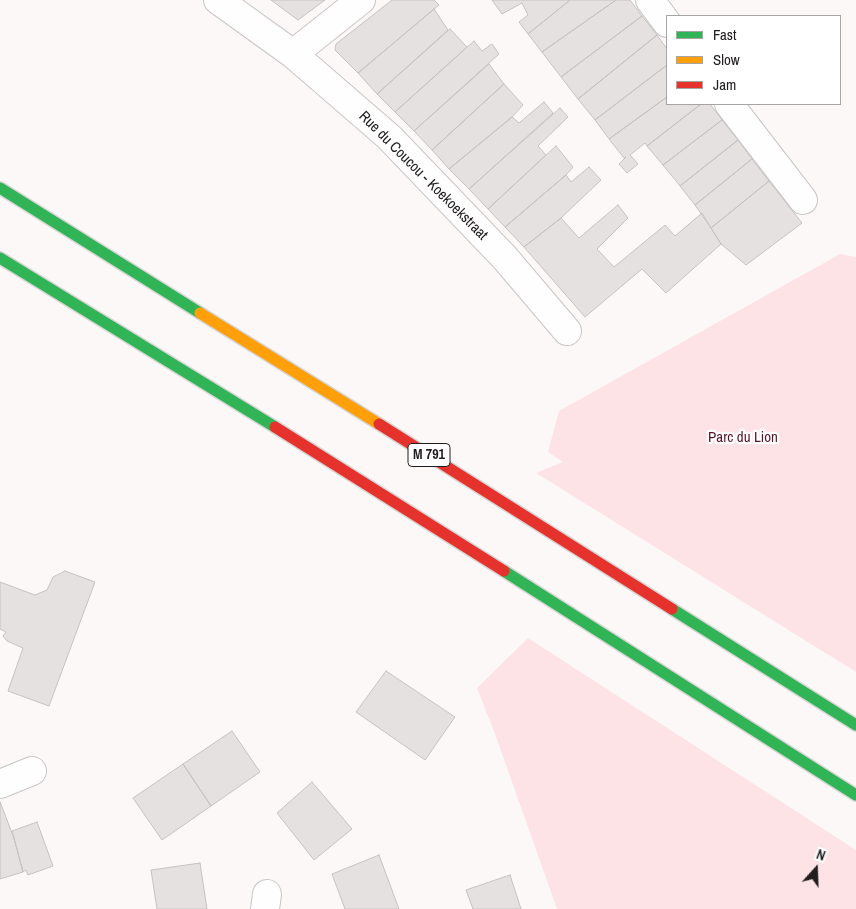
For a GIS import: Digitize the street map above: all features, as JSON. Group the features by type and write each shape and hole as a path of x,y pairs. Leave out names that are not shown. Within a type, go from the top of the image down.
{"main road":[{"name":"M 791","path":"0,188 380,424 856,725"},
{"path":"0,258 370,487 856,795"}],"street":[{"name":"Rue du Coucou - Koekoekstraat","path":"218,0 293,54 404,153 505,258 567,331"},
{"path":"293,54 361,0"},
{"path":"650,0 666,22"},
{"path":"729,105 803,200"},
{"path":"0,784 32,771"}],"green space":[{"name":"Parc du Lion","path":"840,254 856,257 856,672 536,473 563,462 548,452 559,411"},
{"path":"528,638 856,850 856,909 557,909 477,688"}],"building":[{"path":"271,0 325,0 298,20"},
{"path":"392,0 434,0 439,5 358,73 335,50 336,44"},
{"path":"492,0 570,0 528,34 519,22 528,15 522,3 502,14"},
{"path":"570,0 616,0 542,52 528,34"},
{"path":"616,0 630,0 642,16 561,77 542,52"},
{"path":"434,9 448,30 377,94 358,73"},
{"path":"642,16 657,35 578,99 561,77"},
{"path":"450,29 467,47 395,112 377,94"},
{"path":"657,35 666,48 666,66 595,120 578,99"},
{"path":"474,41 482,51 492,44 499,54 414,131 395,112"},
{"path":"489,64 504,84 432,150 414,131"},
{"path":"666,66 666,98 609,139 595,120"},
{"path":"504,84 523,105 512,117 449,169 432,150"},
{"path":"666,98 666,105 700,105 647,146 645,143 630,155 638,164 627,173 619,164 626,157 624,158 609,139"},
{"path":"544,102 553,113 469,189 449,169 512,117 519,123"},
{"path":"700,105 711,105 722,120 663,165 647,146"},
{"path":"560,108 568,117 538,146 546,155 488,209 469,189"},
{"path":"722,120 738,140 680,186 663,165"},
{"path":"738,140 752,159 695,205 680,186"},
{"path":"556,146 573,167 505,227 488,209"},
{"path":"752,159 769,181 711,228 695,205"},
{"path":"589,167 601,180 561,218 524,247 505,227 566,175 571,182"},
{"path":"769,181 802,223 746,265 721,244 711,228"},
{"path":"618,205 628,218 597,249 614,267 665,225 675,236 702,213 721,244 666,293 642,269 585,317 524,247 561,218 579,238"},
{"path":"65,571 95,582 49,706 8,691 23,648 7,641 3,636 6,632 0,629 0,582 35,595 47,590 53,577"},
{"path":"386,671 455,717 425,760 356,712"},
{"path":"232,731 260,772 211,806 183,764"},
{"path":"183,764 211,806 162,840 133,798"},
{"path":"312,782 352,829 314,860 277,813"},
{"path":"0,802 14,838 23,872 0,879"},
{"path":"37,822 53,866 28,875 26,870 23,872 12,831"},
{"path":"379,855 399,909 345,909 332,874"},
{"path":"200,863 207,909 157,909 151,870"},
{"path":"510,875 521,909 473,909 466,890"}],"traffic: fast":[{"path":"0,188 200,313"},
{"path":"0,258 275,427"},
{"path":"504,571 856,795"},
{"path":"672,609 856,725"}],"traffic: slow":[{"path":"200,313 379,424"}],"traffic: jam":[{"path":"379,424 672,609"},
{"path":"275,427 504,571"}]}
